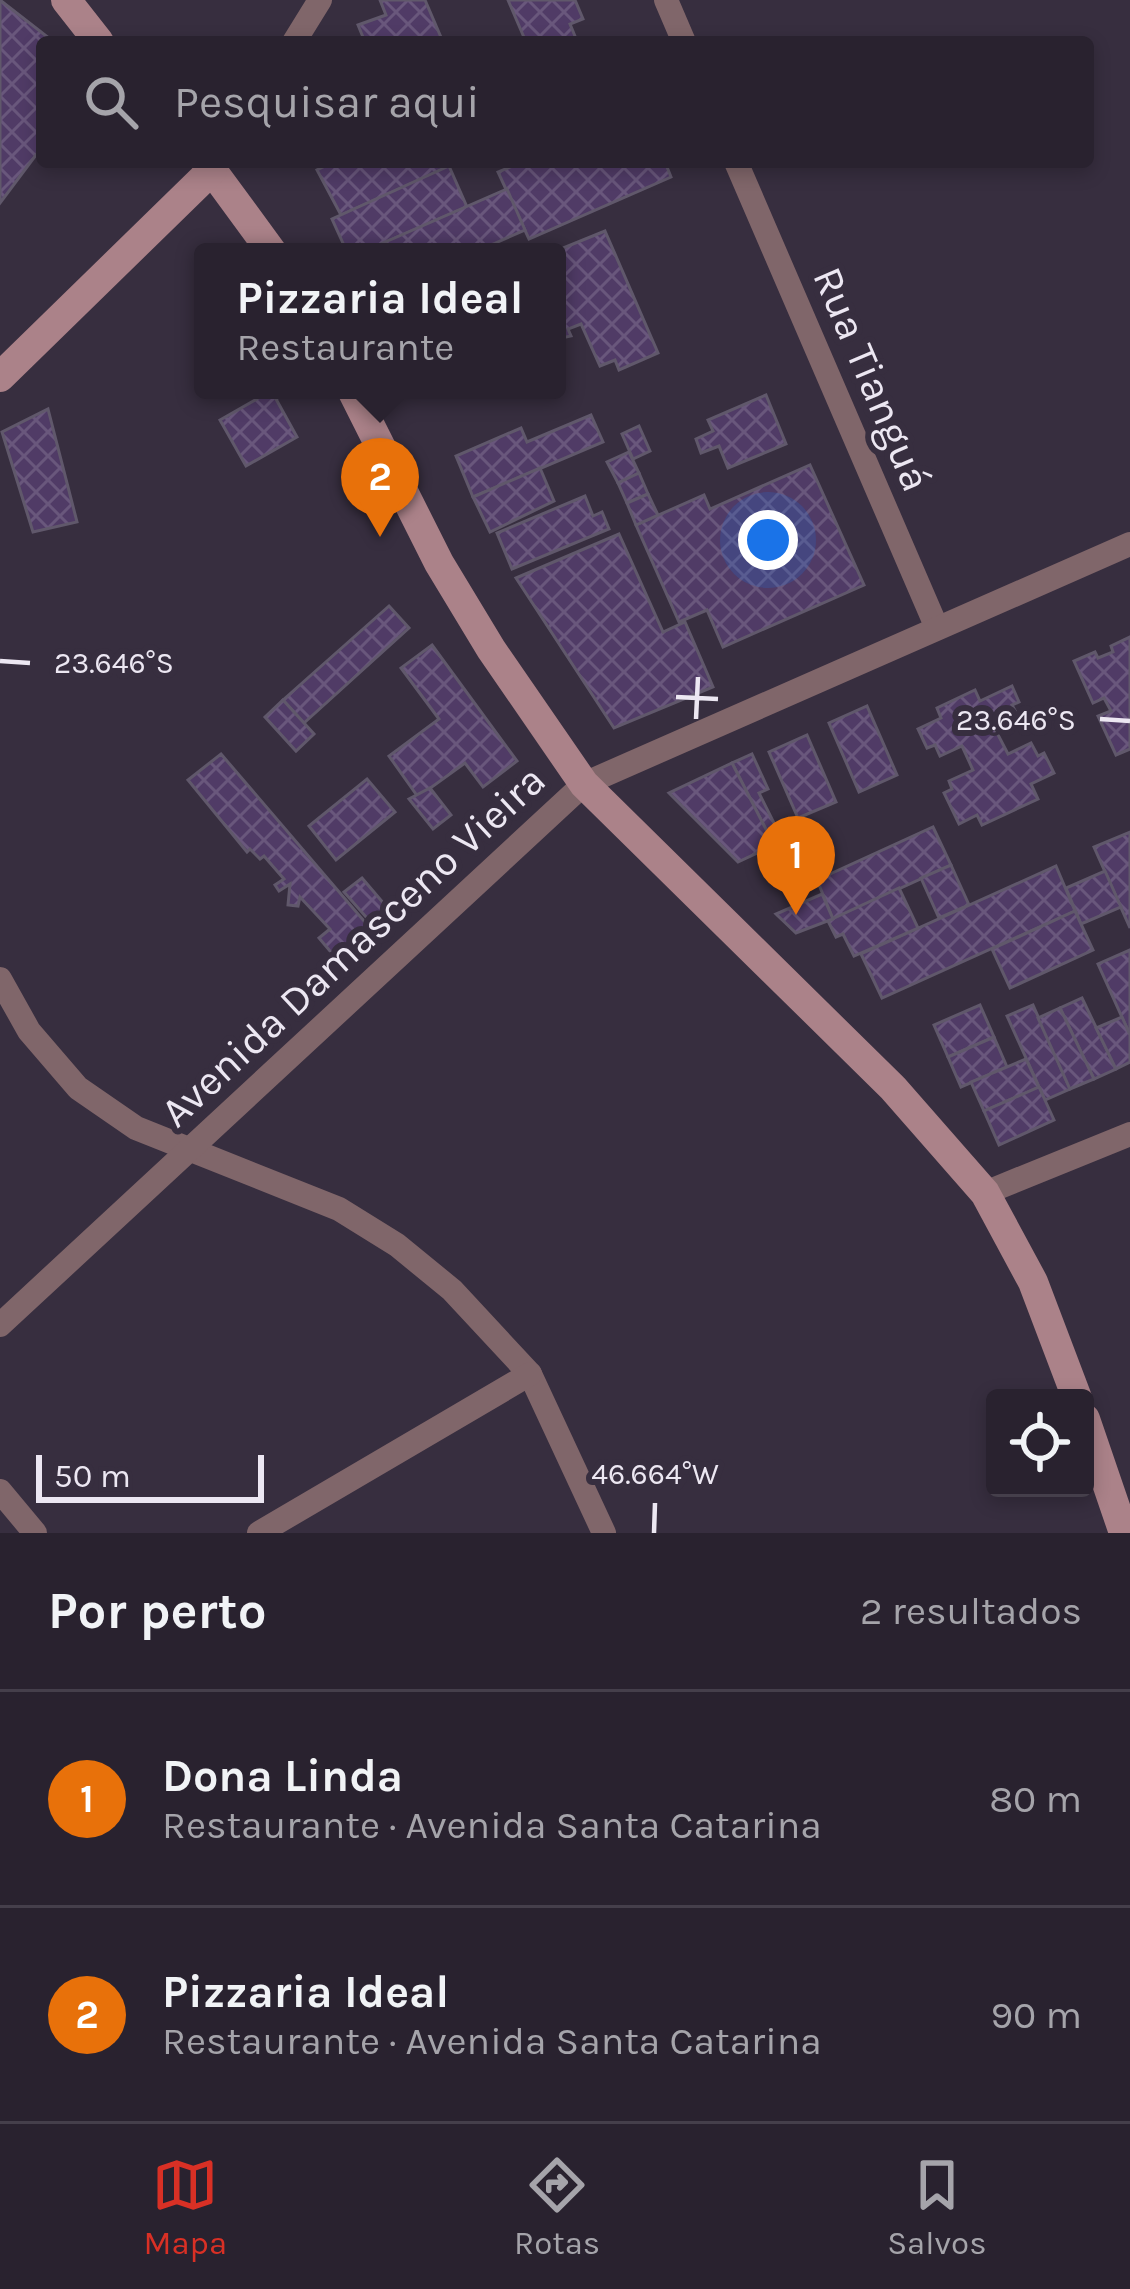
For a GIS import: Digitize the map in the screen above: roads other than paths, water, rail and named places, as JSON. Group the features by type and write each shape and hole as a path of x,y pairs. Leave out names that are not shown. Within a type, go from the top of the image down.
{"street":[{"path":"65,0 94,36"},
{"path":"298,36 320,0"},
{"path":"666,0 681,36"},
{"path":"0,377 208,168"},
{"path":"215,168 266,243"},
{"name":"Rua Tianguá","path":"739,168 937,628"},
{"path":"357,399 439,563 491,649 584,784 893,1088 986,1193 1034,1282 1074,1389"},
{"name":"Avenida Damasceno Vieira","path":"0,1324 584,784 1130,544"},
{"path":"0,979 29,1031 78,1088 136,1128 339,1209 397,1245 452,1290 530,1374 604,1533"},
{"path":"986,1193 1130,1134"},
{"path":"259,1533 530,1374"},
{"path":"1094,1445 1124,1533"},
{"path":"0,1491 35,1533"}],"place":[{"name":"Pizzaria Ideal","path":"380,537"},
{"name":"Dona Linda","path":"796,915"}]}
